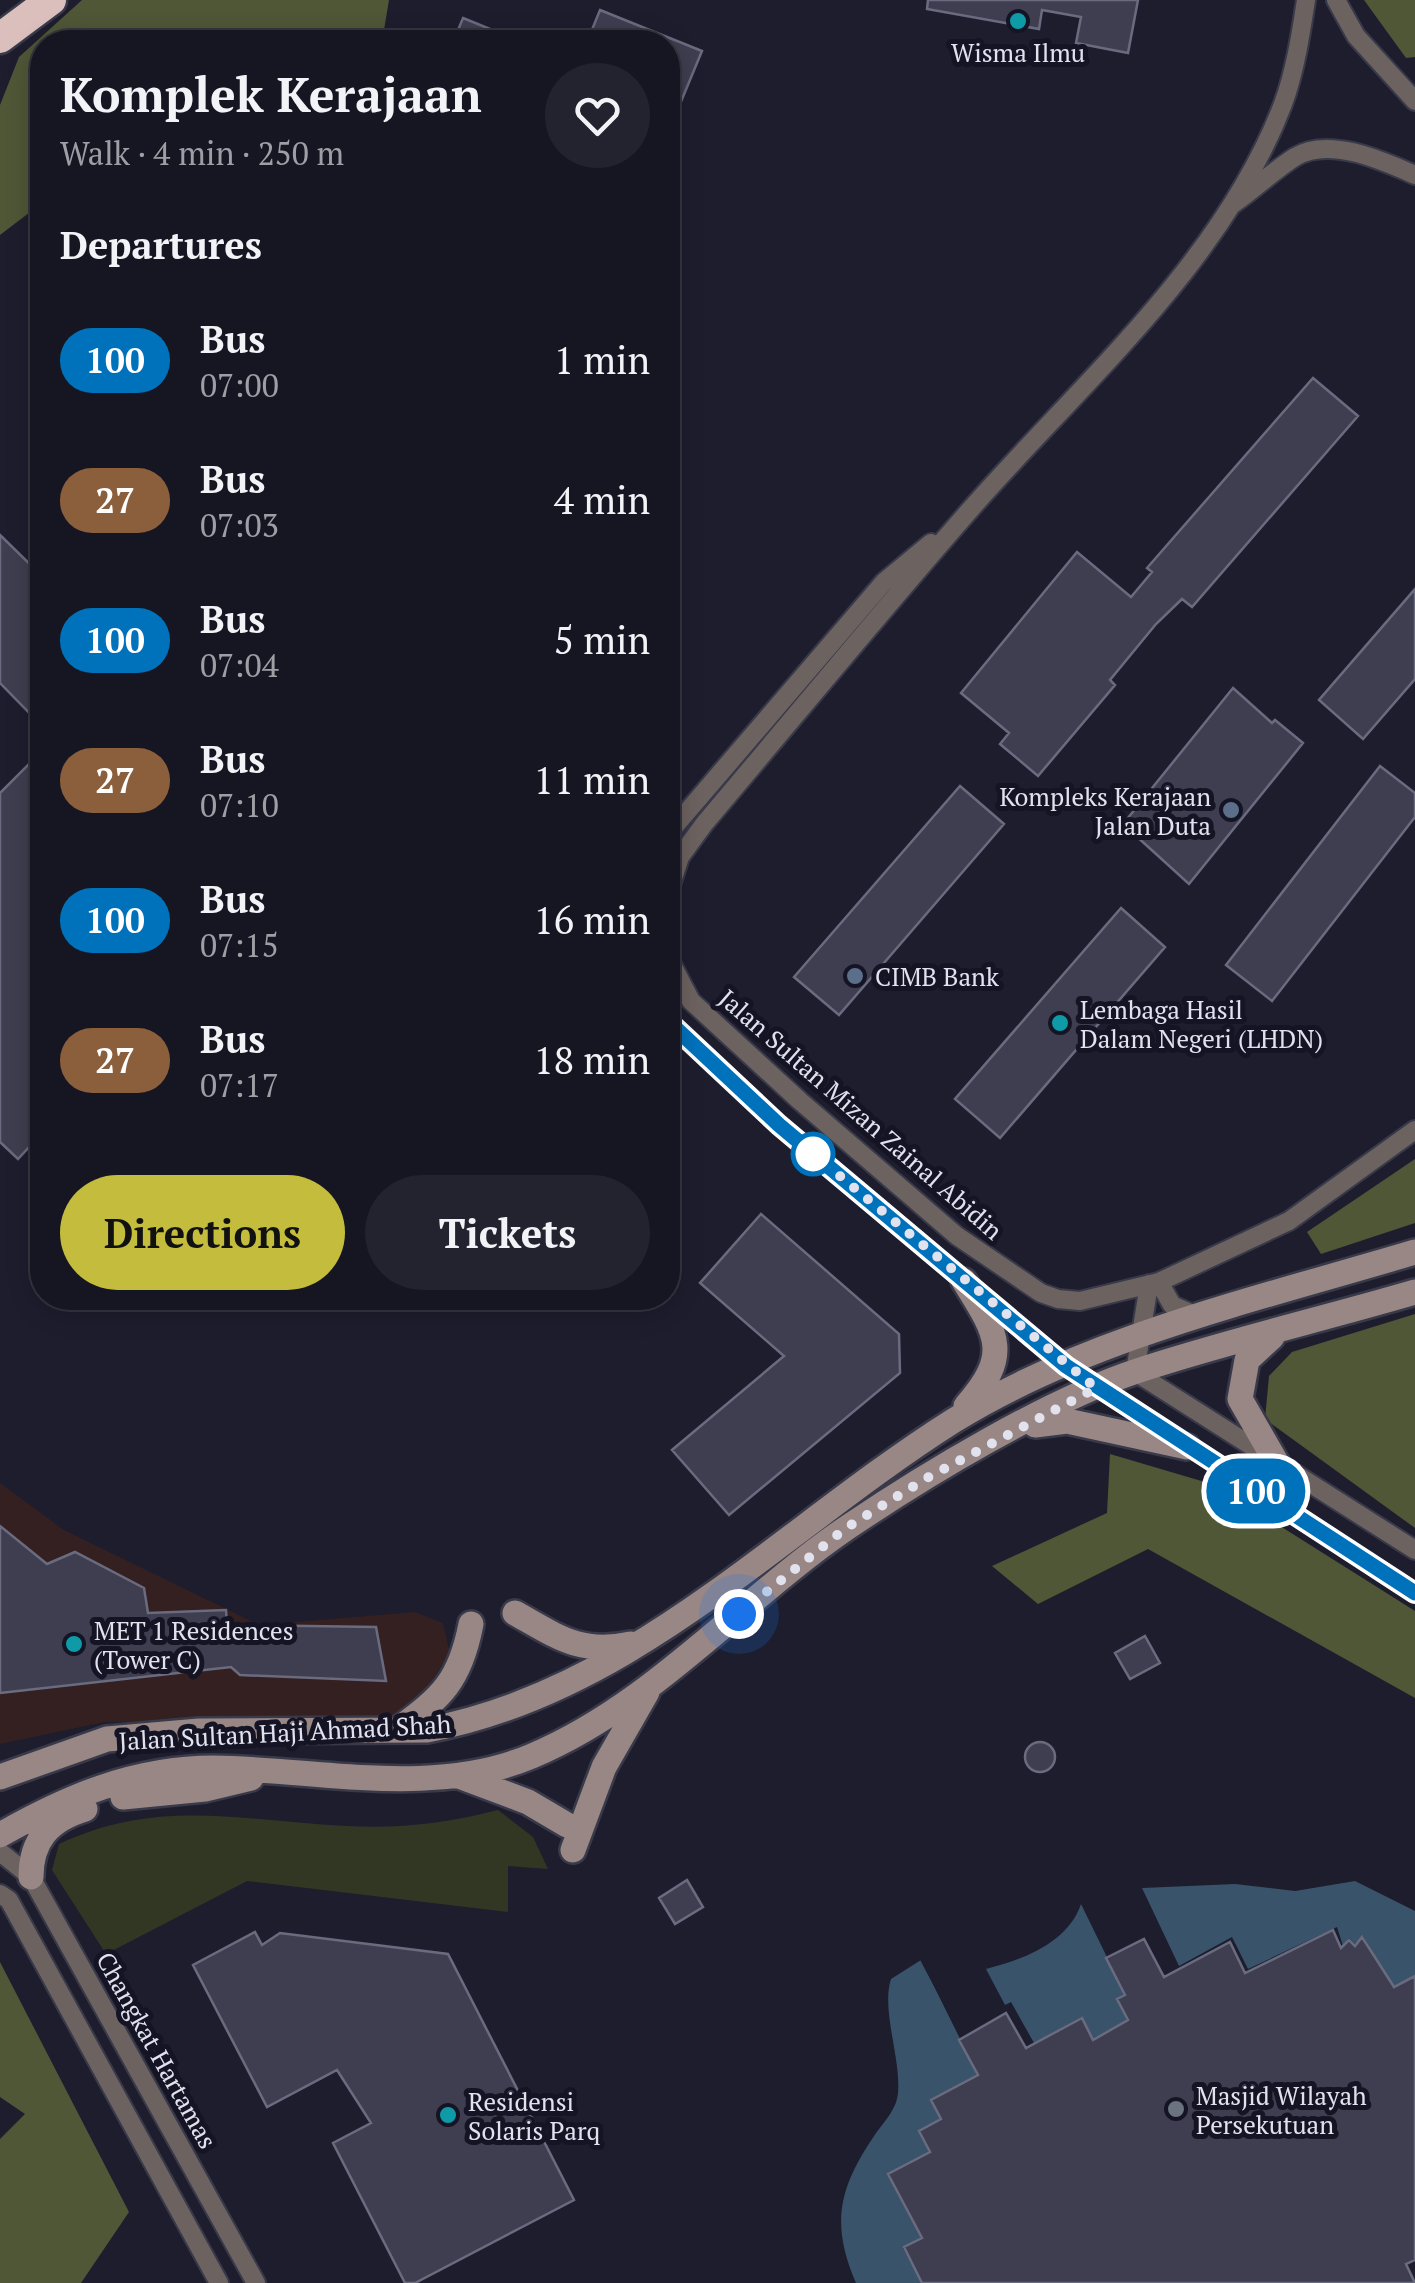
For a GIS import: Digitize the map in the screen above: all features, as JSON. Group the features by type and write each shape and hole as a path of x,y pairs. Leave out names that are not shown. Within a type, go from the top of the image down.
{"highway":[{"path":"0,38 51,0"}],"street":[{"path":"680,857 970,510 1156,305 1228,207 1269,138 1285,99 1306,0"},
{"path":"1336,0 1356,36 1415,101"},
{"path":"1228,207 1297,156 1317,149 1374,157 1415,175"},
{"path":"680,820 884,582 970,510"},
{"name":"Jalan Sultan Mizan Zainal Abidin","path":"680,980 691,1001 760,1065 958,1236 1027,1284 1058,1299 1080,1301 1154,1283 1289,1221 1415,1130"},
{"path":"680,1032 779,1125 1066,1366 1415,1593"},
{"name":"Jalan Sultan Haji Ahmad Shah","path":"0,1777 107,1739 199,1731 317,1734 464,1723 558,1687 648,1640 953,1421 1015,1386 1198,1317 1415,1252"},
{"path":"953,1421 986,1382 998,1345 989,1321 964,1281"},
{"path":"1154,1283 1172,1305 1198,1317"},
{"path":"1154,1283 1135,1372 1415,1550"},
{"name":"Jalan Sultan Haji Ahmad Shah","path":"0,1834 59,1800 121,1781 210,1768 371,1777 457,1775 530,1758 653,1683 846,1528 1017,1428 1135,1372 1415,1292"},
{"path":"1275,1333 1247,1360 1240,1399 1279,1467"},
{"path":"1017,1428 1067,1421 1187,1448"},
{"path":"516,1613 576,1646 601,1650 648,1640"},
{"path":"397,1730 435,1702 454,1680 465,1658 471,1624"},
{"path":"457,1775 528,1802 570,1838 604,1766 653,1683"},
{"path":"30,1877 31,1852 39,1836 64,1815 127,1796 205,1789 276,1772"},
{"name":"Changkat Hartamas","path":"0,1852 30,1877 256,2283"},
{"path":"0,1894 9,1900 220,2283"},
{"path":"202,2248 236,2245"}],"shaded area":[{"path":"0,1483 64,1530 259,1625 415,1612 443,1623 450,1654 426,1689 391,1721 105,1722 0,1744"}],"green space":[{"path":"82,0 389,0 384,30 49,30"},
{"path":"1364,0 1415,0 1415,57 1406,58"},
{"path":"30,47 30,212 0,235 0,105 19,57"},
{"path":"1415,1159 1415,1223 1321,1254 1307,1232"},
{"path":"1415,1314 1415,1528 1265,1419 1269,1376 1292,1352"},
{"path":"1110,1454 1215,1485 1415,1611 1415,1698 1148,1549 1038,1604 992,1566 1107,1513"},
{"path":"498,1810 533,1837 548,1869 508,1866 508,1912 247,1881 106,1954 52,1870 59,1844 96,1830 166,1816 385,1827 442,1822"},
{"path":"0,1962 129,2212 81,2283 0,2283 0,2139 25,2114 0,2097"}],"water":[{"path":"1355,1881 1415,1911 1415,1976 1394,1987 1363,1936 1355,1944 1349,1938 1343,1946 1337,1927 1248,1969 1232,1937 1179,1966 1142,1888 1235,1884 1295,1891"},
{"path":"1081,1904 1125,1994 1116,1999 1127,2020 1093,2039 1081,2017 1034,2043 1011,2002 1005,2005 986,1969 1042,1948 1066,1929"},
{"path":"921,1960 978,2075 931,2100 940,2119 918,2131 929,2152 887,2174 921,2238 903,2248 922,2283 856,2283 843,2242 842,2206 863,2152 897,2099 888,2005 891,1979"}],"pier":[{"path":"918,1956 925,1957 962,2027 961,2037"}],"building":[{"path":"928,0 1138,0 1128,53 1076,43 1081,17 1042,10 1039,29 927,9"},
{"path":"600,10 650,30 592,30"},
{"path":"463,18 492,30 458,30"},
{"path":"680,42 702,51 680,104"},
{"path":"1313,378 1358,416 1192,607 1182,599 1156,624 1110,680 1115,685 1038,776 1000,744 1009,733 961,693 1077,552 1131,597 1152,572 1147,568"},
{"path":"0,535 30,564 30,714 0,683"},
{"path":"1415,589 1415,679 1363,739 1319,700"},
{"path":"1233,688 1272,723 1275,720 1303,743 1189,884 1123,824"},
{"path":"30,763 30,1146 18,1159 0,1142 0,793"},
{"path":"1380,766 1415,793 1415,817 1272,1001 1226,965"},
{"path":"960,786 1004,824 839,1015 794,977"},
{"name":"Lembaga Hasil Dalam Negeri (LHDN)","path":"1121,908 1165,947 1000,1138 955,1099"},
{"path":"761,1214 899,1334 900,1373 729,1515 672,1450 784,1356 700,1283"},
{"path":"0,1526 47,1564 75,1552 144,1588 148,1613 226,1610 227,1625 376,1627 386,1681 240,1675 231,1667 0,1693"},
{"path":"1145,1636 1160,1663 1130,1679 1115,1653"},
{"path":"1040,1742 1054,1751 1055,1757 1046,1771 1040,1772 1026,1763 1025,1757 1034,1743"},
{"path":"687,1880 703,1907 675,1924 659,1898"},
{"name":"Masjid Wilayah Persekutuan","path":"1333,1930 1341,1948 1349,1940 1355,1946 1362,1937 1394,1987 1415,1976 1415,2260 1406,2264 1415,2283 922,2283 904,2247 922,2238 888,2174 930,2152 919,2131 941,2119 931,2100 978,2075 959,2040 1006,2013 1026,2048 1082,2018 1093,2040 1128,2020 1117,1999 1125,1995 1106,1958 1144,1939 1164,1977 1230,1942 1245,1973"},
{"name":"Residensi Solaris Parq","path":"255,1932 262,1945 280,1933 448,1954 574,2200 415,2283 405,2283 333,2143 371,2123 337,2070 267,2107 193,1965"}],"bus line":[{"name":"100","path":"680,1034 779,1125 1066,1366 1415,1593"}],"place":[{"name":"Wisma Ilmu","path":"1018,21"},
{"name":"Kompleks Kerajaan Jalan Duta","path":"1231,810"},
{"name":"CIMB Bank","path":"855,976"},
{"name":"Lembaga Hasil Dalam Negeri (LHDN)","path":"1060,1023"},
{"name":"MET 1 Residences (Tower C)","path":"74,1644"},
{"name":"Masjid Wilayah Persekutuan","path":"1176,2109"},
{"name":"Residensi Solaris Parq","path":"448,2115"}],"route":[{"path":"739,1614 846,1528 927,1478 1096,1388 806,1148 813,1154"}]}
